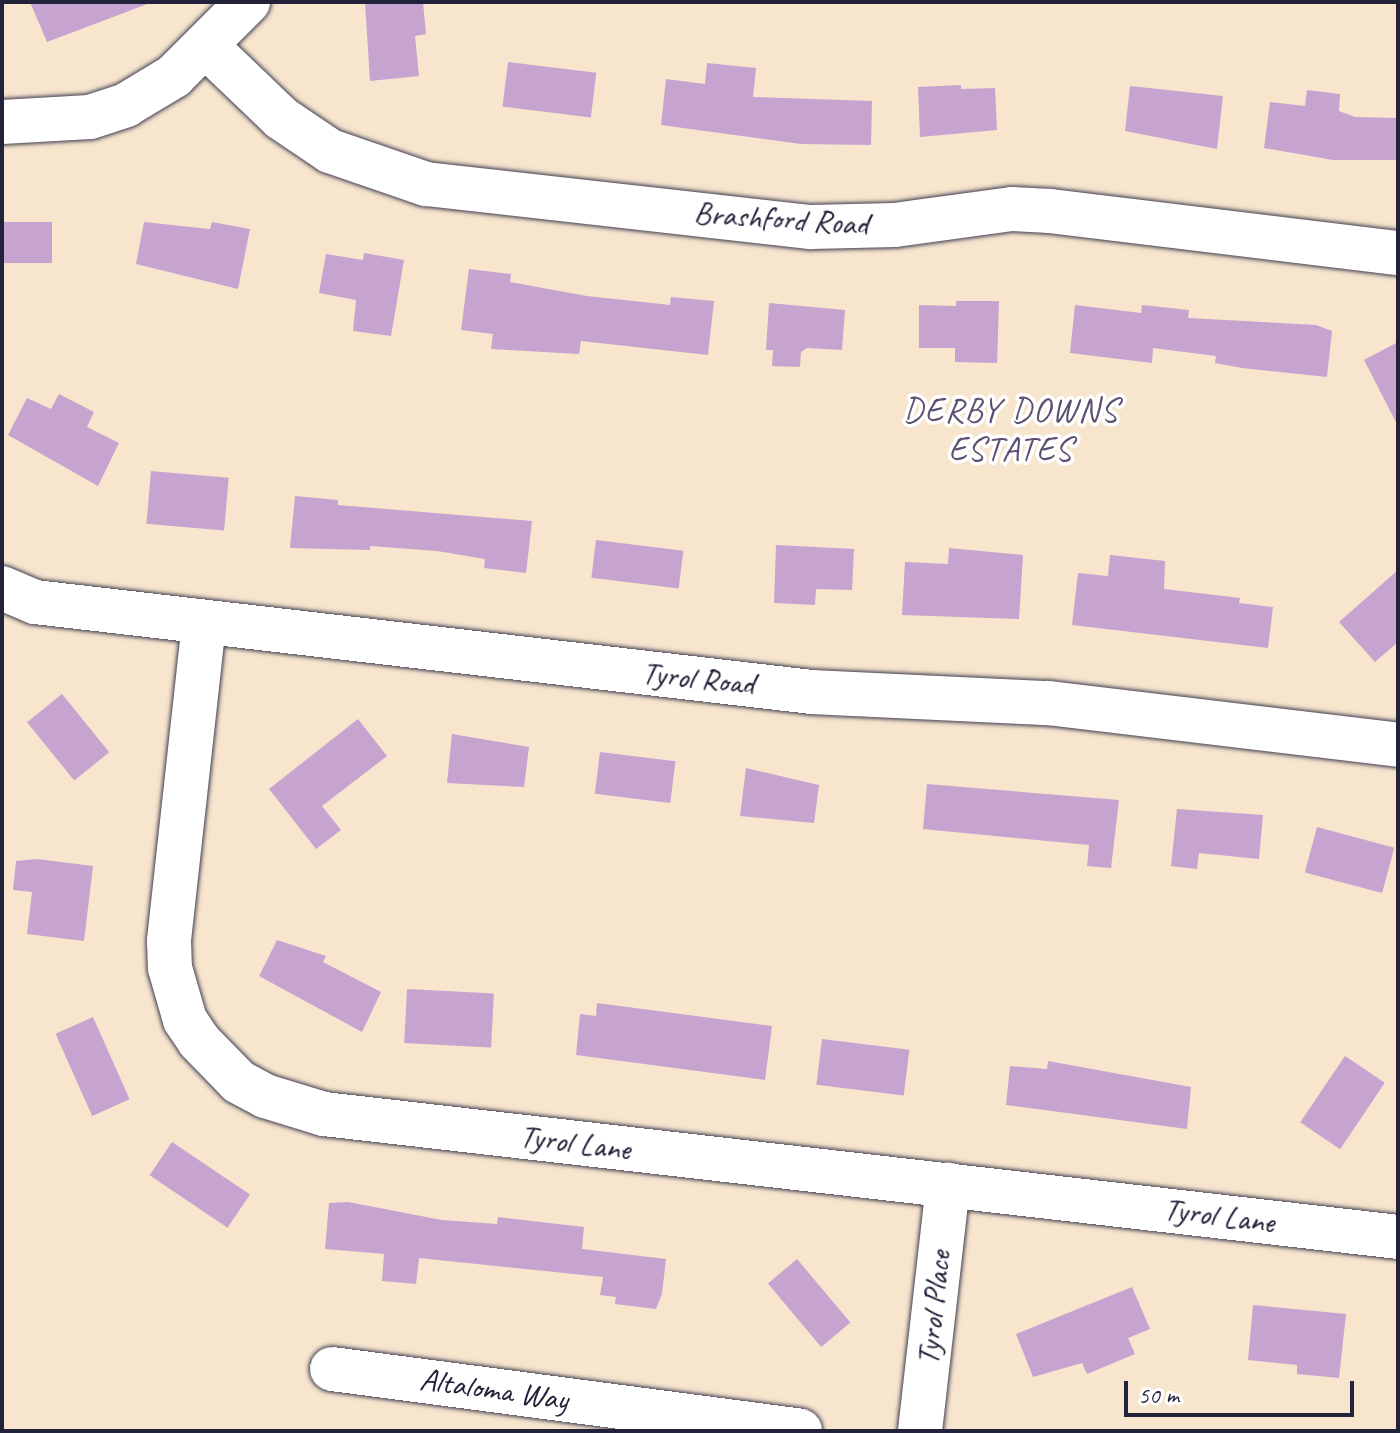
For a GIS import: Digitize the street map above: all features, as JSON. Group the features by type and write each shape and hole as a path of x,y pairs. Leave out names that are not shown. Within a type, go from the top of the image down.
{"street":[{"path":"2,122 90,117 153,92 206,46 248,2"},
{"name":"Brashford Road","path":"206,46 281,118 330,151 426,184 811,227 895,225 999,210 1050,211 1398,253"},
{"name":"Tyrol Road","path":"2,588 35,602 812,692 1048,703 1398,745"},
{"name":"Tyrol Lane","path":"204,623 169,941 170,968 192,1031 239,1082 292,1107 324,1114 1398,1237"},
{"name":"Tyrol Place","path":"920,1431 948,1185"},
{"name":"Altaloma Way","path":"332,1369 800,1431"}],"building":[{"path":"30,2 150,2 150,3 47,42"},
{"path":"365,2 423,2 426,34 415,36 419,76 370,81"},
{"path":"508,62 596,73 591,118 503,107"},
{"path":"707,63 756,68 753,97 872,101 871,145 801,144 661,125 666,79 705,84"},
{"path":"961,85 961,89 995,88 997,130 920,137 918,87"},
{"path":"1130,86 1223,96 1217,149 1125,131"},
{"path":"1307,90 1340,94 1339,111 1355,117 1398,118 1398,160 1333,160 1264,148 1270,102 1305,106"},
{"path":"2,222 52,222 52,263 2,263"},
{"path":"144,222 210,229 212,222 250,229 238,289 136,264"},
{"path":"364,253 404,260 391,336 353,331 356,300 319,293 326,254 363,260"},
{"path":"469,269 511,274 510,282 587,296 670,305 671,297 714,301 708,355 581,341 579,354 491,349 493,334 461,330"},
{"path":"956,301 999,301 997,363 955,362 955,348 919,348 919,305 956,306"},
{"path":"769,303 845,310 842,350 807,348 801,352 800,367 772,366 773,350 766,350"},
{"path":"1075,305 1141,313 1142,305 1189,310 1188,318 1316,325 1332,331 1327,377 1242,368 1215,363 1216,356 1153,348 1152,363 1070,353"},
{"path":"1398,342 1398,426 1364,360"},
{"path":"59,394 94,412 87,427 119,443 98,486 8,435 27,398 51,409"},
{"path":"151,471 229,478 224,531 146,524"},
{"path":"295,496 338,500 338,505 532,521 526,573 484,568 485,559 437,551 370,546 370,550 290,548"},
{"path":"596,540 683,551 679,588 591,578"},
{"path":"776,545 854,549 852,590 816,589 815,605 774,603"},
{"path":"949,548 1023,555 1019,619 902,615 905,562 948,564"},
{"path":"1110,555 1165,561 1164,589 1240,598 1239,603 1273,607 1268,648 1072,625 1078,573 1108,576"},
{"path":"1398,570 1398,642 1375,662 1339,622"},
{"path":"62,694 109,752 74,781 27,722"},
{"path":"358,719 387,756 322,806 341,830 316,849 269,789"},
{"path":"452,734 529,747 524,787 447,783"},
{"path":"600,752 675,761 670,803 595,794"},
{"path":"746,768 819,785 814,823 740,816"},
{"path":"927,784 1119,800 1111,868 1087,866 1089,845 923,829"},
{"path":"1177,809 1263,815 1259,859 1199,853 1197,869 1171,866"},
{"path":"1317,827 1394,848 1382,893 1305,872"},
{"path":"37,859 93,866 84,941 27,934 32,892 13,890 16,861"},
{"path":"277,940 326,956 323,962 381,992 362,1032 259,976"},
{"path":"407,989 494,994 491,1047 404,1043"},
{"path":"597,1003 772,1026 765,1080 576,1055 580,1014 596,1016"},
{"path":"93,1017 130,1099 92,1116 56,1034"},
{"path":"822,1039 909,1050 904,1095 816,1085"},
{"path":"1345,1056 1385,1083 1340,1149 1300,1122"},
{"path":"1048,1061 1191,1087 1187,1129 1006,1105 1010,1066 1047,1069"},
{"path":"172,1142 250,1195 228,1228 150,1175"},
{"path":"348,1202 442,1220 497,1224 498,1217 584,1227 582,1249 666,1259 662,1294 656,1309 615,1304 616,1297 600,1295 603,1277 419,1258 416,1284 382,1281 384,1254 325,1249 329,1203"},
{"path":"797,1259 850,1323 821,1347 768,1283"},
{"path":"1132,1287 1150,1329 1128,1338 1135,1354 1087,1374 1082,1363 1033,1377 1016,1334"},
{"path":"1253,1305 1346,1314 1339,1378 1297,1374 1297,1365 1248,1360"}],"district":[{"name":"DERBY DOWNS ESTATES","path":"1011,428"}]}
